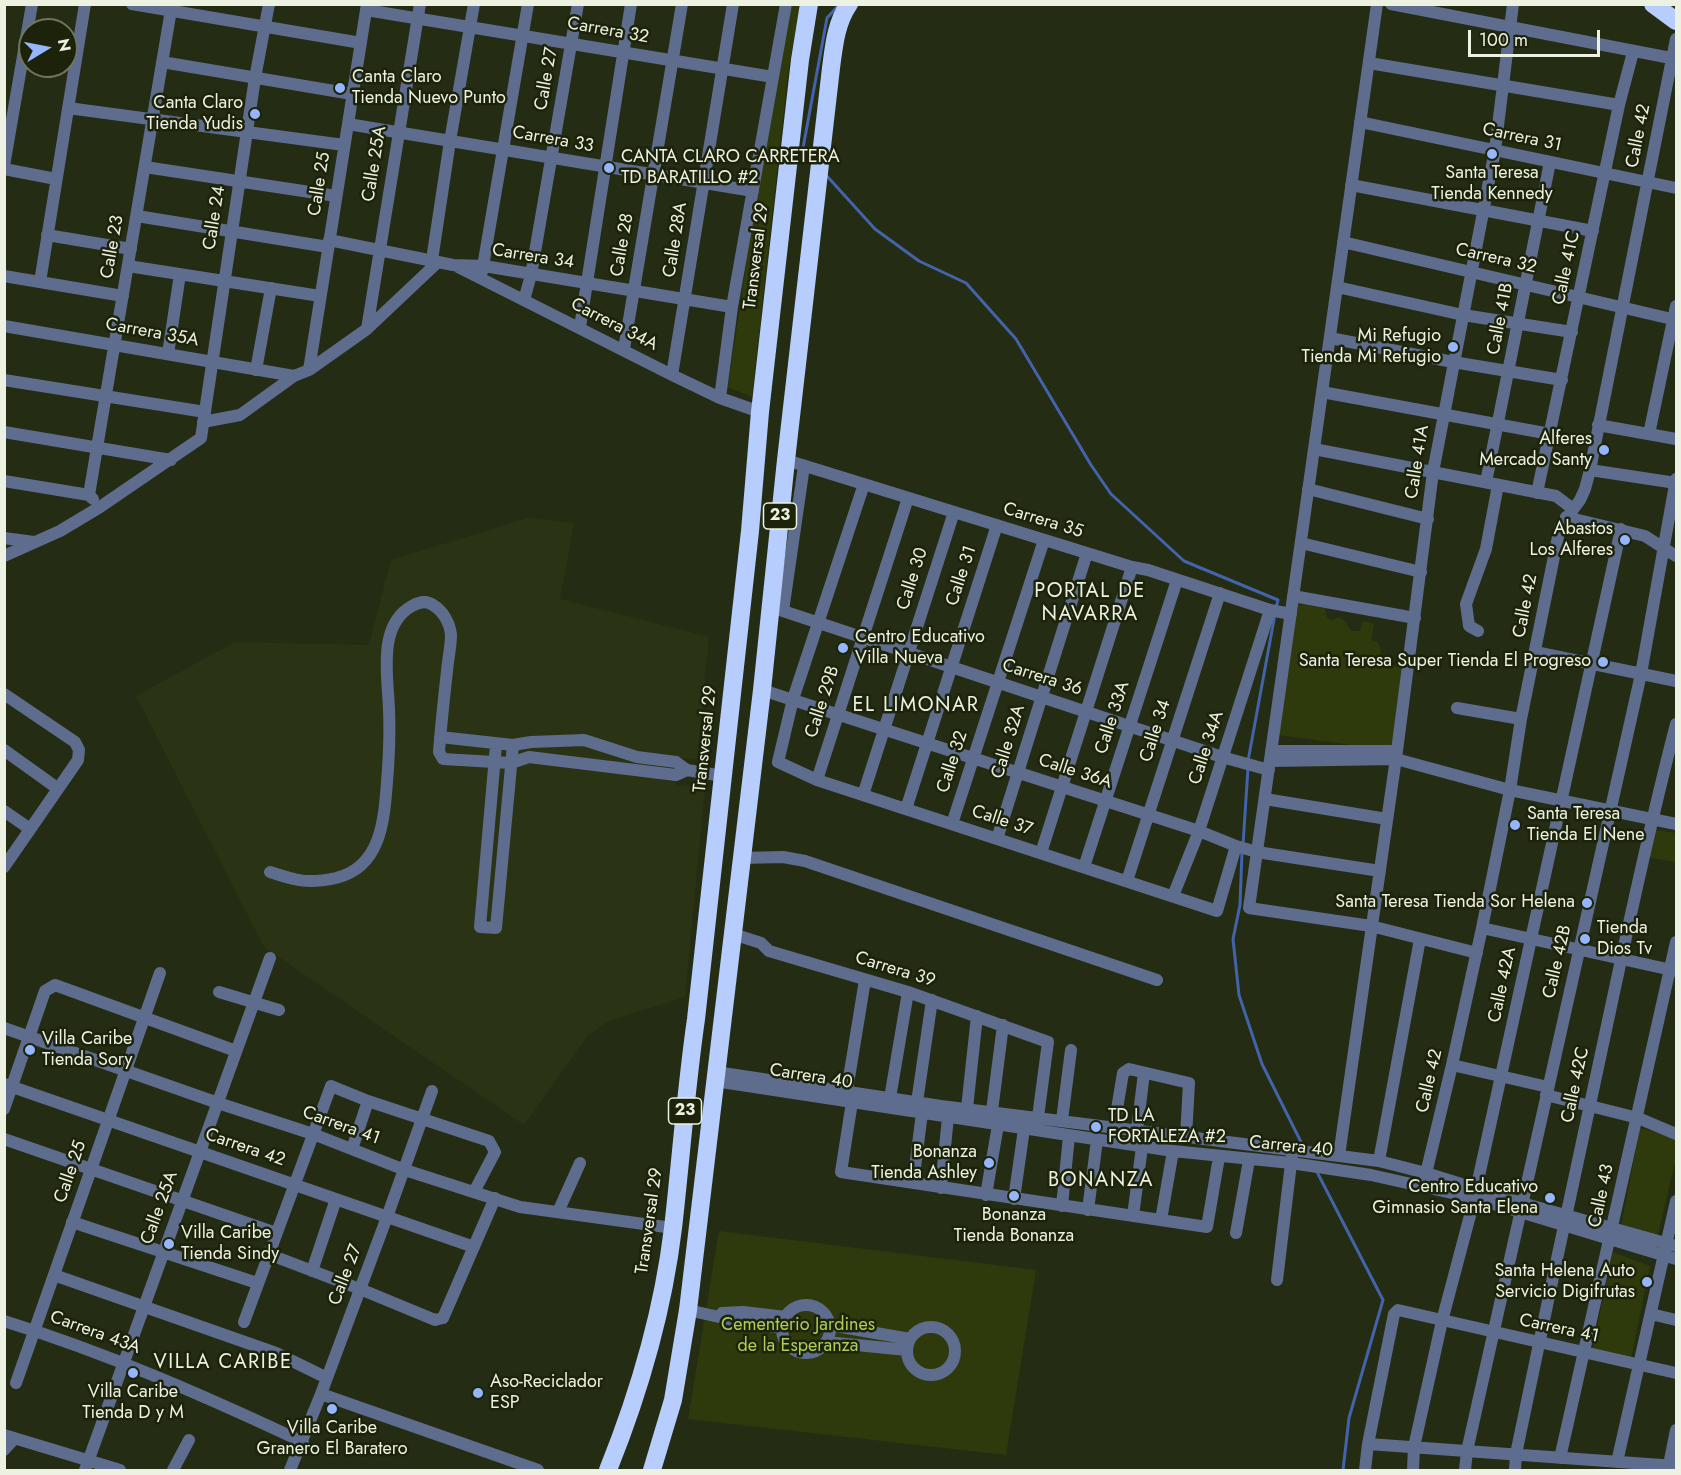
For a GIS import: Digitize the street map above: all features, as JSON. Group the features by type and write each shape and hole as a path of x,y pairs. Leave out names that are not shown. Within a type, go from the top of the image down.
{"highway":[{"name":"Transversal 29","path":"608,1470 645,1364 664,1282 673,1228 689,1066 750,531 760,412 800,60 809,4"},
{"name":"23","path":"652,1470 697,1312 716,1076 762,690 777,609 786,460 831,68 841,15 849,4"},
{"path":"1653,4 1677,21"}],"street":[{"path":"32,4 4,168 56,179"},
{"path":"40,282 85,4"},
{"path":"132,4 171,7 361,43"},
{"name":"Calle 24","path":"171,460 201,438 255,78 269,4"},
{"name":"Calle 25A","path":"367,329 420,4"},
{"path":"4,380 106,395 204,417 240,415 294,376 309,370 367,329 435,261 450,141 474,4"},
{"path":"482,272 528,4"},
{"name":"Calle 27","path":"524,300 531,275 578,4"},
{"path":"580,327 631,4"},
{"name":"Calle 28","path":"624,349 682,4"},
{"name":"Calle 28A","path":"672,375 733,4"},
{"path":"720,398 732,308 786,4"},
{"path":"1377,4 1265,799 1246,849 1249,908 1371,926 1477,953"},
{"path":"1391,4 1632,52 1675,58"},
{"name":"Calle 41A","path":"1339,1156 1415,618 1433,472 1495,150 1513,4"},
{"name":"Calle 23","path":"89,495 171,7"},
{"name":"Carrera 32","path":"366,7 417,18 773,76"},
{"name":"Calle 25","path":"309,370 366,7"},
{"name":"Calle 42","path":"1423,1186 1477,953 1560,527 1585,489 1590,470 1677,39"},
{"name":"Calle 41C","path":"1538,492 1632,52"},
{"path":"162,62 352,94"},
{"path":"1369,63 1619,105"},
{"path":"68,108 344,145"},
{"name":"Carrera 31","path":"1360,122 1677,188"},
{"name":"Carrera 33","path":"348,124 753,191"},
{"name":"Calle 41B","path":"1478,631 1469,626 1466,604 1486,549 1498,426 1550,162"},
{"path":"144,167 336,196"},
{"path":"1351,185 1593,231"},
{"name":"Carrera 34","path":"137,216 232,232 380,250 482,272 531,275 732,308"},
{"path":"47,235 131,249"},
{"name":"Carrera 32","path":"1343,242 1623,307 1676,315"},
{"path":"128,266 320,296"},
{"name":"Carrera 34A","path":"482,272 524,300 672,375 720,398 760,412"},
{"path":"168,354 180,274"},
{"path":"4,276 123,296"},
{"path":"1337,287 1463,315 1572,333"},
{"path":"256,370 271,288"},
{"path":"1648,434 1676,315"},
{"name":"Carrera 35A","path":"4,326 294,376"},
{"path":"1330,338 1562,380"},
{"path":"1322,392 1550,434"},
{"path":"1598,425 1677,439"},
{"path":"4,432 171,460"},
{"path":"1314,448 1557,496 1569,513 1645,536 1677,556"},
{"path":"4,556 60,531 171,460"},
{"name":"Carrera 35","path":"786,460 1220,592 1270,610 1291,614"},
{"path":"777,609 804,466"},
{"path":"1590,470 1676,482"},
{"path":"4,481 89,495 100,507"},
{"name":"Calle 42B","path":"1465,1470 1467,1451 1493,1332 1641,674 1676,482"},
{"path":"793,699 864,484"},
{"path":"1308,489 1428,519"},
{"name":"Calle 29B","path":"817,780 908,498"},
{"name":"Calle 30","path":"863,795 954,512"},
{"name":"Calle 31","path":"906,809 997,525"},
{"name":"Calle 42A","path":"1413,1470 1414,1448 1442,1321 1475,1194 1502,1076 1622,529"},
{"path":"4,538 34,542"},
{"name":"Calle 32","path":"952,824 1044,540"},
{"path":"1301,543 1421,572"},
{"name":"Calle 32A","path":"997,839 1087,553"},
{"path":"1041,853 1132,567"},
{"name":"Calle 33A","path":"1084,867 1177,580"},
{"name":"Calle 34","path":"1127,881 1220,592"},
{"path":"1293,596 1415,618"},
{"path":"270,872 310,883 349,874 373,851 383,826 389,754 386,673 389,641 394,622 402,612 419,602 430,603 442,612 451,633 439,752 443,759 511,763 529,757 676,775 687,770"},
{"name":"Carrera 36","path":"777,609 1222,757 1270,760 1396,755 1510,790 1677,824"},
{"name":"Calle 34A","path":"1173,896 1200,831 1270,610"},
{"path":"1535,652 1677,681"},
{"name":"Calle 36A","path":"762,690 1149,814 1246,849 1380,871"},
{"path":"4,694 75,742 78,750 78,760 4,867"},
{"name":"Calle 37","path":"793,699 778,762 817,780 1217,911 1246,849"},
{"path":"1457,708 1521,719"},
{"name":"Calle 42C","path":"1515,1470 1516,1454 1538,1343 1651,819 1677,724"},
{"path":"440,737 496,745 584,740 637,757 676,762 687,770 723,776"},
{"path":"496,745 480,927 496,928 513,745"},
{"path":"4,750 57,788"},
{"path":"1265,799 1387,819"},
{"path":"4,812 30,829"},
{"path":"488,843 504,843"},
{"path":"742,858 783,857 805,861 1157,980"},
{"path":"1482,928 1673,970"},
{"name":"Carrera 39","path":"733,934 761,943 769,951 908,992 1048,1042 1038,1117"},
{"path":"1379,1161 1420,939"},
{"name":"Calle 43","path":"1560,1458 1673,970 1677,942"},
{"name":"Calle 25A","path":"86,1466 270,958"},
{"name":"Calle 25","path":"16,1383 160,973"},
{"path":"847,1090 865,980"},
{"path":"4,1109 8,1085 30,1038 45,991 55,985 236,1051"},
{"path":"219,992 279,1010"},
{"path":"890,1098 908,992"},
{"path":"913,1183 918,1109 932,1000"},
{"path":"967,1108 977,1016"},
{"path":"992,1111 1003,1025"},
{"name":"Carrera 41","path":"4,1028 312,1134 405,1170 520,1207 673,1228"},
{"path":"1062,1120 1071,1050"},
{"path":"1452,1065 1502,1076 1590,1106 1638,1118 1677,1134"},
{"path":"1114,1127 1123,1073 1129,1069 1189,1083 1186,1137"},
{"path":"1137,1130 1144,1073"},
{"name":"Carrera 40","path":"716,1076 847,1090 890,1098 948,1118 1219,1157 1249,1160 1339,1156 1379,1161 1426,1173 1475,1194"},
{"name":"Carrera 40","path":"716,1076 852,1102 918,1109 967,1108 1186,1137 1292,1157 1423,1186 1475,1194 1671,1251"},
{"name":"Carrera 42","path":"8,1085 474,1247"},
{"path":"244,1322 312,1134 332,1086 368,1101 489,1141 495,1152 474,1192"},
{"name":"Calle 27","path":"290,1470 303,1442 405,1170 432,1091"},
{"path":"352,1149 368,1101"},
{"path":"852,1102 841,1172 986,1195 1207,1227 1219,1157"},
{"path":"941,1188 948,1118"},
{"path":"986,1195 998,1125"},
{"path":"1014,1199 1024,1129"},
{"path":"1062,1206 1069,1136"},
{"path":"4,1138 276,1233"},
{"path":"1088,1210 1096,1140"},
{"path":"1133,1216 1142,1146"},
{"path":"1161,1220 1173,1151"},
{"path":"1277,1280 1292,1157"},
{"path":"1236,1233 1249,1160"},
{"path":"558,1212 580,1163"},
{"path":"268,1254 435,1320 442,1318 495,1198"},
{"path":"312,1271 336,1199"},
{"path":"1617,1462 1651,1314 1671,1251 1677,1201"},
{"path":"72,1222 257,1283"},
{"path":"54,1275 276,1353 327,1378"},
{"path":"811,1306 821,1311 830,1325 826,1342 819,1350 802,1353 788,1344 784,1322 794,1309 811,1306"},
{"name":"Carrera 41","path":"1368,1444 1394,1314 1398,1310 1677,1373"},
{"path":"697,1312 784,1322"},
{"path":"1651,1314 1677,1320"},
{"name":"Carrera 43A","path":"4,1321 124,1362 211,1398 303,1442"},
{"path":"826,1342 909,1344 830,1325"},
{"path":"851,1344 853,1329"},
{"path":"321,1394 538,1470"},
{"path":"1365,1470 1368,1444 1673,1466 1677,1430"},
{"path":"4,1450 9,1437 52,1449 86,1466 120,1470"},
{"path":"173,1470 189,1440"}],"shaded area":[{"path":"528,518 574,523 560,599 709,637 697,759 677,758 676,785 705,788 685,997 609,1021 588,1035 524,1125 264,947 136,696 235,642 369,645 391,560"}],"green space":[{"path":"788,5 800,5 788,72 752,397 728,387"},
{"path":"1296,604 1325,608 1327,618 1333,620 1338,617 1344,620 1351,631 1360,631 1362,621 1374,624 1371,640 1378,642 1381,650 1379,664 1407,668 1396,751 1279,735"},
{"path":"1652,829 1676,833 1676,862 1645,857"},
{"path":"1640,1128 1676,1138 1676,1158 1656,1243 1620,1231"},
{"name":"Cementerio Jardines de la Esperanza","path":"719,1231 1036,1270 1006,1455 688,1419"},
{"path":"1613,1252 1650,1266 1631,1358 1591,1355"}],"waterway":[{"path":"814,161 803,148 827,18 837,7"},
{"path":"826,175 875,229 919,261 966,283 1016,339 1091,465 1111,494 1184,561 1278,600 1276,608"},
{"path":"1248,761 1275,614"},
{"path":"1243,845 1248,768"},
{"path":"1242,852 1240,905 1233,939 1239,995 1262,1064 1304,1148"},
{"path":"1316,1170 1383,1300 1349,1418 1343,1470"}],"place":[{"name":"Canta Claro Tienda Nuevo Punto","path":"340,88"},
{"name":"Canta Claro Tienda Yudis","path":"255,114"},
{"name":"Santa Teresa Tienda Kennedy","path":"1492,154"},
{"name":"CANTA CLARO CARRETERA TD BARATILLO #2","path":"609,168"},
{"name":"Mi Refugio Tienda Mi Refugio","path":"1453,347"},
{"name":"Alferes Mercado Santy","path":"1604,450"},
{"name":"Abastos Los Alferes","path":"1625,540"},
{"name":"Centro Educativo Villa Nueva","path":"843,648"},
{"name":"Santa Teresa Super Tienda El Progreso","path":"1603,662"},
{"name":"Santa Teresa Tienda El Nene","path":"1515,825"},
{"name":"Santa Teresa Tienda Sor Helena","path":"1587,903"},
{"name":"Tienda Dios Tv","path":"1585,939"},
{"name":"Villa Caribe Tienda Sory","path":"30,1050"},
{"name":"TD LA FORTALEZA #2","path":"1096,1127"},
{"name":"Bonanza Tienda Ashley","path":"989,1163"},
{"name":"Bonanza Tienda Bonanza","path":"1014,1196"},
{"name":"Centro Educativo Gimnasio Santa Elena","path":"1550,1198"},
{"name":"Villa Caribe Tienda Sindy","path":"169,1244"},
{"name":"Santa Helena Auto Servicio Digifrutas","path":"1647,1282"},
{"name":"Villa Caribe Tienda D y M","path":"133,1373"},
{"name":"Aso-Reciclador ESP","path":"478,1393"},
{"name":"Villa Caribe Granero El Baratero","path":"332,1409"}],"district":[{"name":"PORTAL DE NAVARRA","path":"1090,604"},
{"name":"EL LIMONAR","path":"916,706"},
{"name":"BONANZA","path":"1101,1181"},
{"name":"VILLA CARIBE","path":"223,1363"}]}
